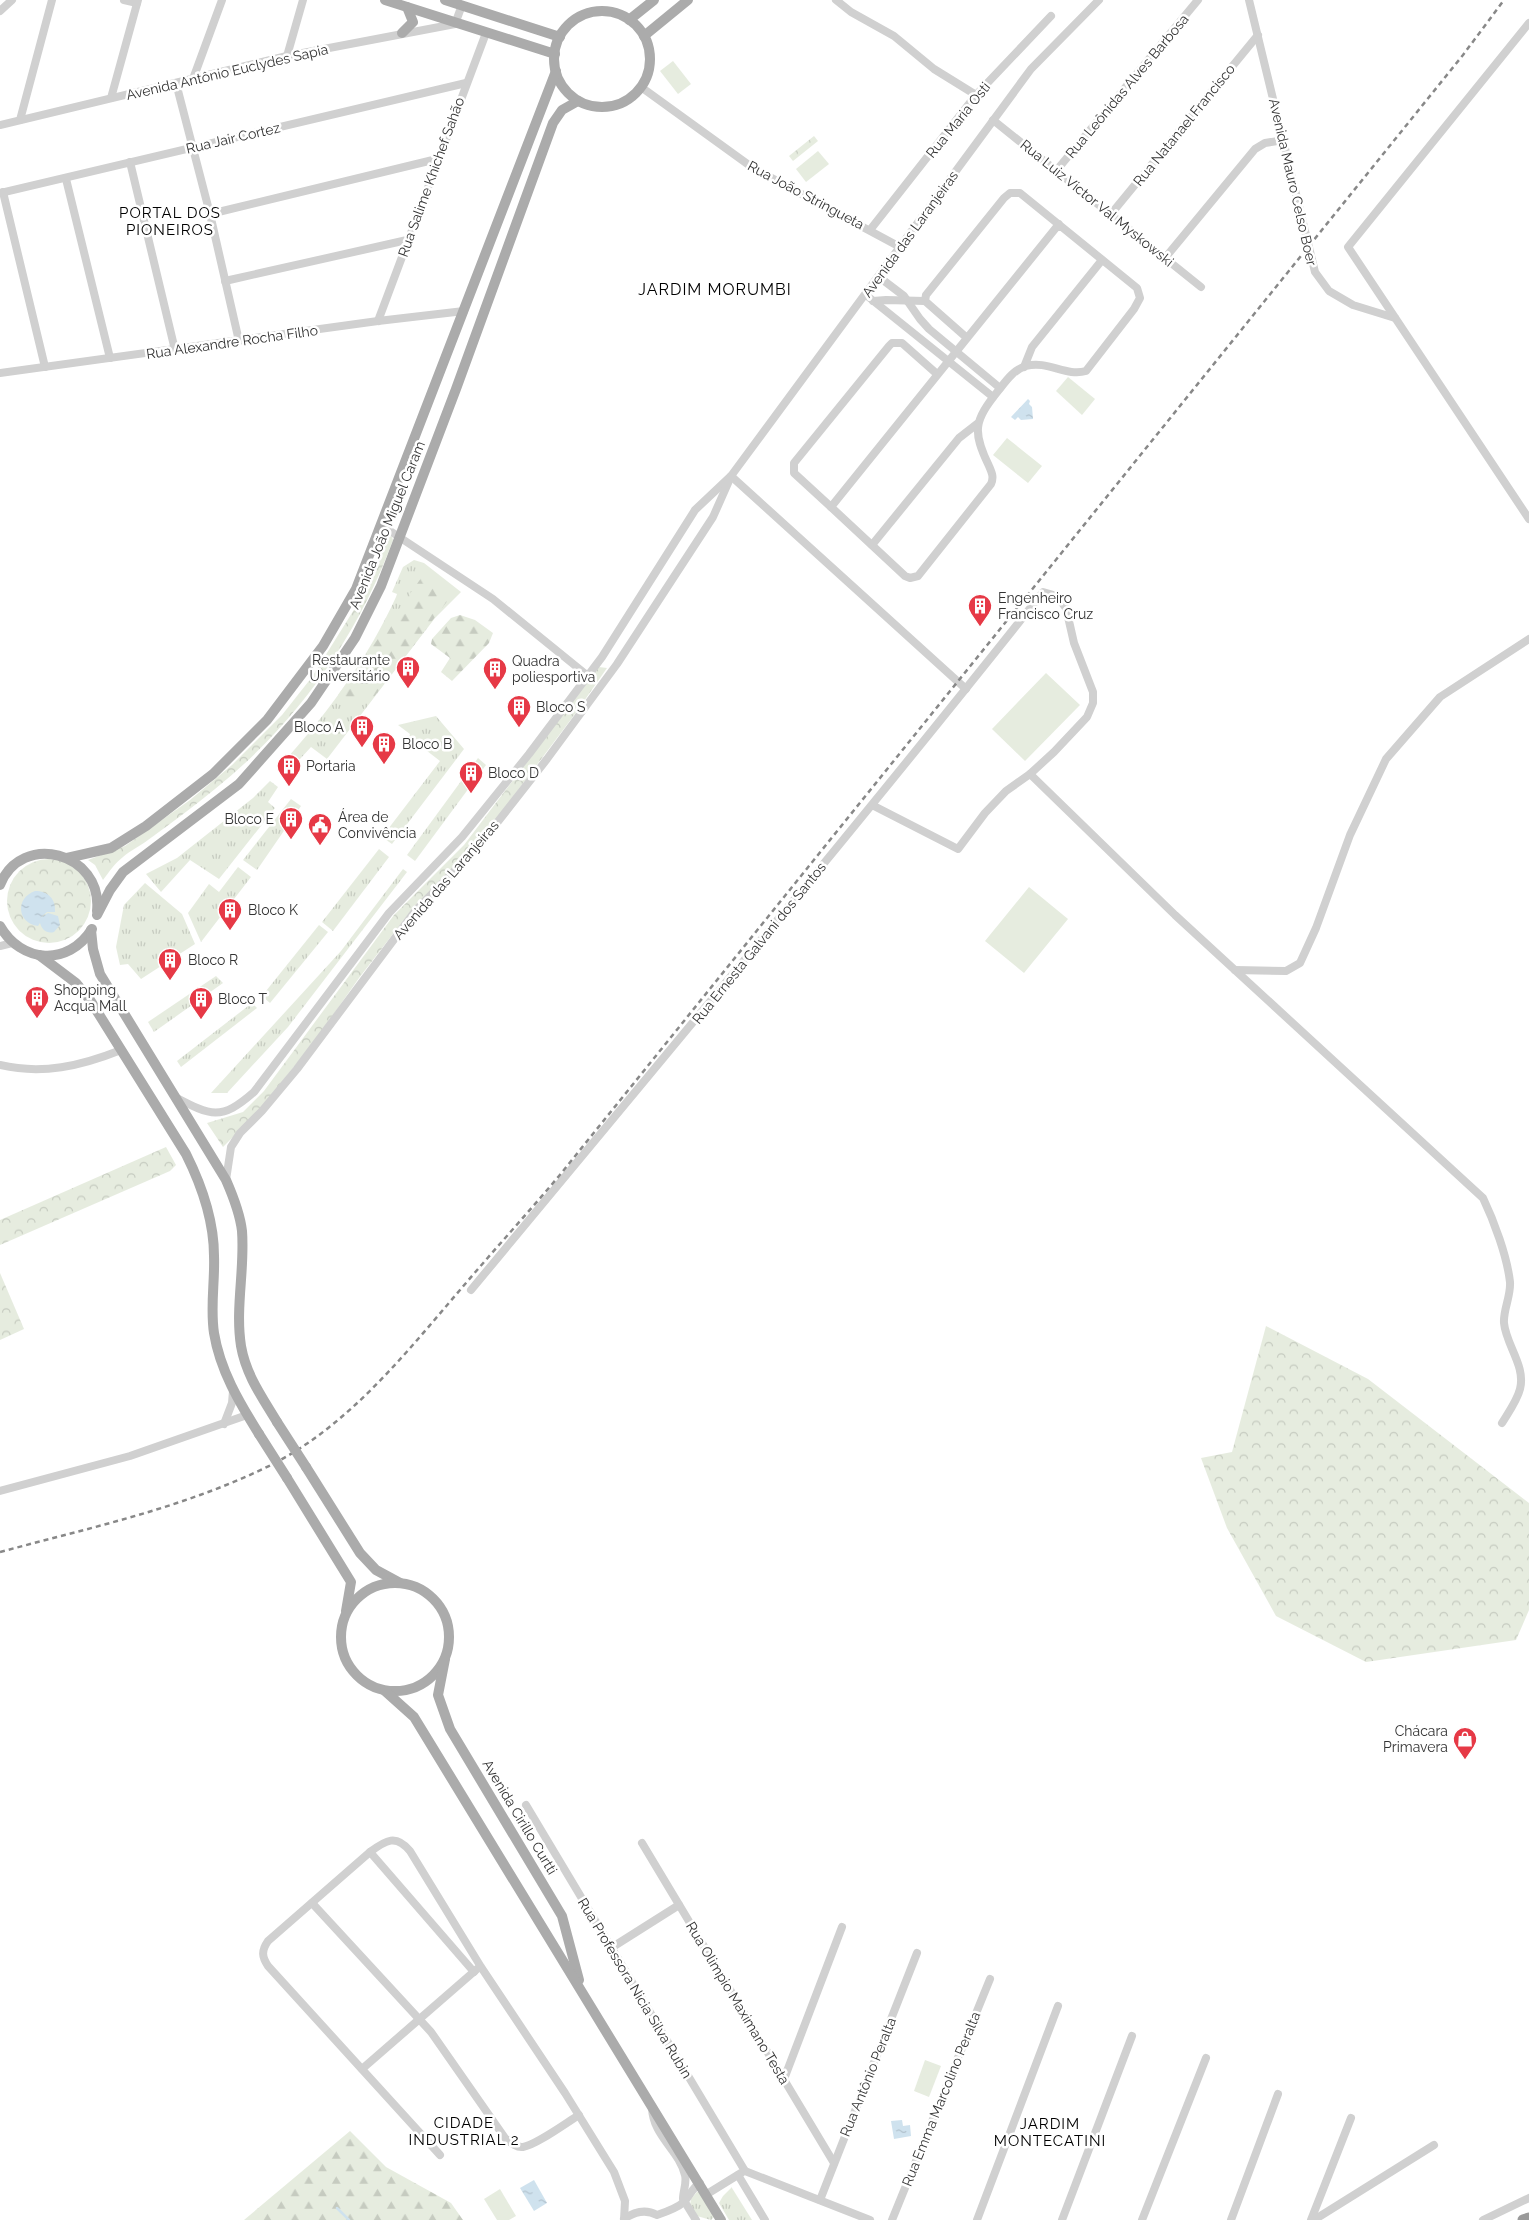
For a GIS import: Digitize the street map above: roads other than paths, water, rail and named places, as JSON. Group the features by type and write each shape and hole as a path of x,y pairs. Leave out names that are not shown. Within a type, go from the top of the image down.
{"highway":[{"path":"1523,2220 1528,2219"}],"main road":[{"path":"385,0 455,24 555,54"},
{"path":"445,0 560,37"},
{"path":"629,20 654,0"},
{"path":"644,36 688,0"},
{"path":"402,33 413,22 407,7"},
{"path":"594,12 612,13 629,20 644,36 649,50 650,66 641,87 627,100 609,106 596,107 578,100 563,86 556,72 555,54 560,37 577,19 594,12"},
{"name":"Avenida João Miguel Caram","path":"67,858 111,848 146,826 213,774 267,720 323,646 356,589 556,72"},
{"name":"Avenida João Miguel Caram","path":"91,930 110,890 124,872 239,784 311,703 355,638 381,586 553,123 562,110 578,100"},
{"path":"0,885 12,868 24,859 45,854 67,858 78,864 93,882 97,898 97,915"},
{"path":"0,926 12,943 30,953 39,955 65,953 80,944 91,930"},
{"path":"91,930 93,950 100,974 226,1180 235,1200 242,1230 239,1321 241,1346 252,1380 360,1553 376,1570 400,1583"},
{"path":"39,955 76,983 90,1000 186,1154 202,1187 210,1215 213,1242 212,1298 214,1333 218,1352 233,1391 351,1582 344,1618 340,1640 344,1658 354,1674 368,1685 385,1691 404,1691 422,1685 436,1674 445,1659 450,1643 449,1626 442,1608 432,1596 418,1587 400,1583 381,1584 364,1592 351,1605 344,1618"},
{"name":"Avenida Cirillo Curtti","path":"445,1659 438,1695 446,1721 562,1916 582,1991"},
{"name":"Avenida Cirillo Curtti","path":"385,1691 414,1717 707,2194 721,2220"}],"street":[{"path":"0,11 12,0"},
{"path":"20,120 52,0"},
{"path":"111,98 137,2 124,0"},
{"path":"193,79 222,0"},
{"path":"287,56 303,0"},
{"path":"836,0 851,12 894,36 934,69 976,96"},
{"name":"Avenida das Laranjeiras","path":"174,1096 205,1112 218,1113 237,1107 254,1092 389,913 462,837 529,754 588,676 694,510 731,476 1031,69 1099,0"},
{"name":"Rua Leônidas Alves Barbosa","path":"1056,171 1198,0"},
{"name":"Avenida Mauro Celso Boer","path":"1248,0 1284,140 1314,272 1328,291 1353,305 1395,318"},
{"path":"455,24 462,5"},
{"name":"Rua Maria Osti","path":"870,230 976,96 1051,16"},
{"path":"1529,23 1348,247 1529,519"},
{"name":"Avenida Antônio Euclydes Sapia","path":"0,125 287,56 455,24"},
{"name":"Rua Salime Khichef Sahão","path":"378,321 437,159 486,33"},
{"name":"Rua Natanael Francisco","path":"1111,214 1258,35"},
{"path":"176,83 210,214 239,341"},
{"name":"Rua Jair Cortez","path":"2,193 466,83"},
{"name":"Rua João Stringueta","path":"641,87 753,168 900,248"},
{"name":"Rua Luiz Victor Val Myskowski","path":"993,120 1202,287"},
{"path":"1165,258 1255,149 1265,143 1284,140"},
{"path":"210,214 437,159"},
{"path":"130,162 176,350"},
{"path":"66,179 110,358"},
{"path":"2,193 45,367"},
{"path":"925,302 926,296 1010,193 1020,194 1059,224 1137,288 1140,298 1134,309 1086,370 1078,373 1043,364 1024,367 1012,374 1000,388 983,409 977,424 977,438 992,474 991,484 918,576 910,578 905,576 794,473 794,463 892,343 902,343 937,374"},
{"path":"831,507 1059,224"},
{"path":"225,281 407,240"},
{"path":"1024,367 1032,347 1102,260"},
{"path":"879,277 910,302 929,328 1000,388"},
{"path":"866,295 993,397"},
{"path":"873,301 925,302 966,338"},
{"name":"Rua Alexandre Rocha Filho","path":"0,373 464,311"},
{"path":"920,339 929,328"},
{"path":"872,545 959,438 977,424"},
{"path":"731,476 966,689"},
{"name":"Avenida das Laranjeiras","path":"226,1180 231,1147 240,1133 262,1111 297,1069 416,910 478,847 617,664 713,517 731,476"},
{"path":"381,525 493,599 588,676"},
{"name":"Rua Ernesta Galvani dos Santos","path":"471,1290 872,805 1043,592 1057,596 1066,608 1074,643 1093,692 1093,703 1086,717 1054,752 1030,774"},
{"path":"1235,970 1286,971 1300,963 1316,928 1350,834 1386,759 1440,697 1529,639"},
{"path":"872,805 958,849 1006,791 1030,774 1175,915 1482,1198 1495,1222 1510,1282 1508,1305 1504,1320 1505,1330 1520,1368 1520,1389 1502,1423"},
{"path":"0,946 12,943"},
{"path":"0,1065 19,1070 39,1070 94,1061 121,1050"},
{"path":"224,1424 232,1403 233,1391"},
{"path":"0,1491 130,1456 247,1415"},
{"name":"Rua Professora Nicia Silva Rubin","path":"526,1805 742,2173 765,2220"},
{"path":"440,2155 268,1966 262,1957 263,1948 268,1941 370,1852 387,1841 403,1842 410,1851 477,1969 579,2115 619,2182 625,2201 624,2220"},
{"name":"Rua Olimpio Maximano Testa","path":"642,1843 834,2163"},
{"path":"370,1852 477,1969"},
{"path":"312,1904 441,2044 505,2138 513,2145 521,2148 579,2115"},
{"path":"611,1948 679,1906"},
{"path":"784,2079 842,1927"},
{"name":"Rua Antônio Peralta","path":"820,2200 917,1953"},
{"path":"362,2069 477,1969"},
{"name":"Rua Emma Marcolino Peralta","path":"892,2220 990,1979"},
{"path":"977,2220 1058,2006"},
{"path":"1062,2220 1132,2036"},
{"path":"1142,2220 1206,2058"},
{"path":"1232,2220 1278,2094"},
{"path":"652,2104 654,2124 685,2174 684,2202 696,2220"},
{"path":"1312,2220 1351,2118"},
{"path":"1312,2220 1434,2146"},
{"path":"707,2194 742,2173 820,2200 870,2220"},
{"path":"624,2220 638,2212 652,2212 658,2217 684,2202 700,2183"},
{"path":"1483,2220 1529,2198"}],"water":[{"path":"1028,399 1032,407 1033,419 1021,420 1018,417 1015,420 1011,417"},
{"path":"35,891 44,892 53,900 55,912 47,912 40,918 48,913 58,916 60,925 54,932 45,931 40,923 38,926 31,924 23,915 21,910 24,899"},
{"path":"902,2120 903,2126 910,2125 911,2136 894,2139 891,2121"},
{"path":"534,2180 547,2203 534,2211 520,2188"}],"waterway":[{"path":"337,2208 349,2220"}],"railway":[{"path":"0,1552 139,1515 240,1479 273,1464 301,1448 327,1429 375,1386 559,1176 1463,55 1504,0"}],"place":[{"name":"Engenheiro Francisco Cruz","path":"980,627"},
{"name":"Restaurante Universitário","path":"408,689"},
{"name":"Quadra poliesportiva","path":"495,690"},
{"name":"Bloco S","path":"519,728"},
{"name":"Bloco A","path":"362,748"},
{"name":"Bloco B","path":"384,765"},
{"name":"Portaria","path":"289,787"},
{"name":"Bloco D","path":"471,794"},
{"name":"Bloco E","path":"291,840"},
{"name":"Área de Convivência","path":"320,846"},
{"name":"Bloco K","path":"230,931"},
{"name":"Bloco R","path":"170,981"},
{"name":"Shopping Acqua Mall","path":"37,1019"},
{"name":"Bloco T","path":"201,1020"},
{"name":"Chácara Primavera","path":"1465,1760"}],"district":[{"name":"PORTAL DOS PIONEIROS","path":"170,222"},
{"name":"JARDIM MORUMBI","path":"715,289"},
{"name":"CIDADE INDUSTRIAL 2","path":"464,2132"},
{"name":"JARDIM MONTECATINI","path":"1050,2132"}]}
